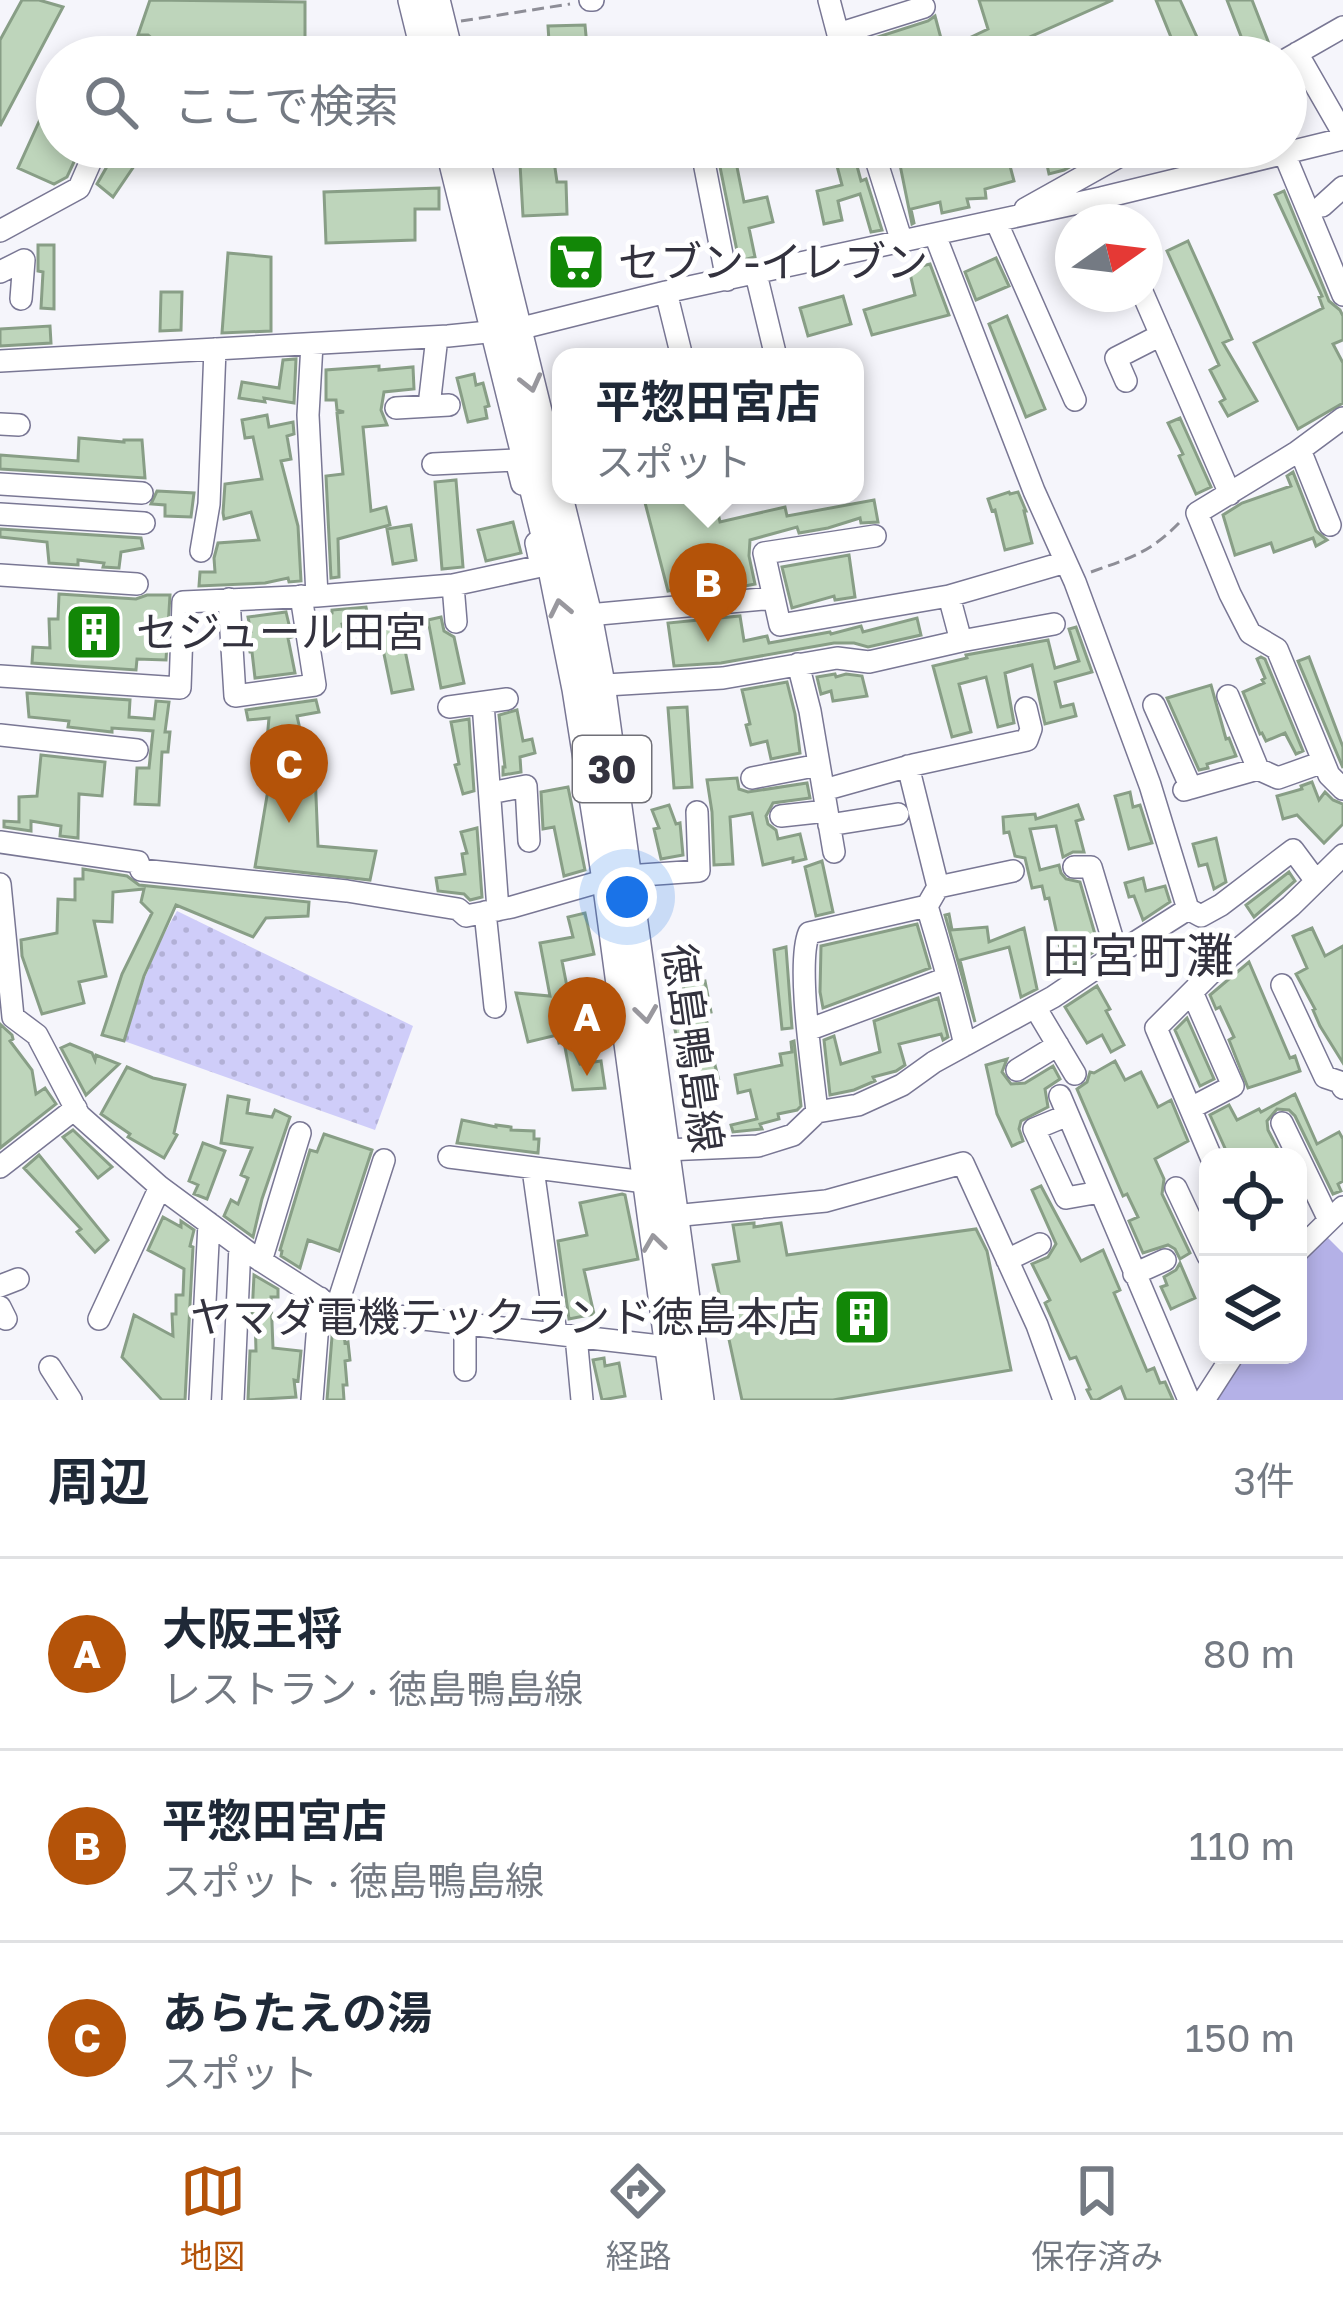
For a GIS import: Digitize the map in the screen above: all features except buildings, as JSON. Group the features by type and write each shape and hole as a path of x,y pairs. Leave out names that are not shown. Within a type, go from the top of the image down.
{"main road":[{"path":"412,0 421,36"},
{"name":"徳島鴨島線","path":"456,168 552,488"},
{"name":"徳島鴨島線","path":"476,168 546,539 588,687 616,878 665,1150 681,1345 676,1400"},
{"name":"徳島鴨島線","path":"557,504 588,615 588,687"},
{"name":"徳島鴨島線","path":"616,878 646,1182 681,1345 700,1400"}],"street":[{"path":"829,0 838,34 924,7"},
{"path":"1307,48 1343,27"},
{"path":"1307,82 1342,140 1307,148"},
{"path":"0,230 79,188 88,168"},
{"path":"705,168 727,280"},
{"path":"879,168 902,242"},
{"path":"1002,220 1097,168"},
{"path":"0,361 507,329 1223,168"},
{"path":"1290,168 1343,295"},
{"path":"1322,206 1343,187"},
{"path":"1101,198 1104,204"},
{"path":"1002,220 1076,400"},
{"path":"934,235 1070,570 1150,785 1188,909 1201,916 1293,850 1316,881"},
{"path":"0,272 24,260 21,299"},
{"path":"756,274 774,348"},
{"path":"666,292 680,348"},
{"path":"1151,312 1230,494"},
{"path":"1126,382 1116,358 1161,335"},
{"path":"396,408 439,405 437,337"},
{"path":"229,599 235,696 315,685 309,596 312,344"},
{"path":"201,551 209,504 215,349"},
{"path":"1343,418 1197,513 1250,633 1277,649 1329,775 1343,789"},
{"path":"1300,450 1330,525"},
{"path":"0,676 180,688 183,602 453,585 541,566 516,460 434,464"},
{"path":"0,484 142,494"},
{"path":"0,514 144,523"},
{"path":"875,536 764,553 780,625 1070,570"},
{"path":"0,575 136,584"},
{"path":"453,585 456,622"},
{"path":"949,596 962,641"},
{"path":"588,615 774,598"},
{"path":"588,687 723,678 837,658 868,662 1054,625"},
{"path":"798,664 834,852"},
{"path":"1228,696 1258,769"},
{"path":"449,706 507,699"},
{"path":"483,703 490,794 494,1007"},
{"path":"1154,705 1188,789 1258,769 1278,778 1323,761"},
{"path":"827,808 908,766 1027,740 1031,729 1026,708"},
{"path":"0,735 137,750"},
{"path":"752,778 819,765"},
{"path":"908,766 947,978 965,1045"},
{"path":"490,794 526,786 529,841"},
{"path":"781,816 827,808 898,814"},
{"path":"0,842 138,862 141,870 347,891 458,909 466,916 616,878 699,871 697,812"},
{"path":"1207,1148 1156,1028 1343,855"},
{"path":"1074,867 1091,867 1117,954"},
{"path":"817,1112 804,944 809,933 1013,871"},
{"path":"0,884 13,1017 37,1035 79,1115 160,1187 261,1261 328,1304 681,1345"},
{"path":"1232,896 1259,930"},
{"path":"665,1150 758,1146 793,1136 817,1112 858,1105 902,1085 934,1062 1036,1007 1188,909"},
{"path":"808,1030 947,978"},
{"path":"1282,986 1325,1077 1343,1088"},
{"path":"1190,1108 1234,1086 1192,992"},
{"path":"1036,1007 1075,1074"},
{"path":"1017,1070 1058,1045"},
{"path":"1100,1192 1066,1198 1034,1129 1064,1105 1189,1400"},
{"path":"0,1167 76,1108"},
{"path":"1282,1123 1336,1213 1307,1242"},
{"path":"261,1261 300,1133"},
{"path":"449,1157 646,1182"},
{"path":"312,1400 328,1304 384,1160"},
{"path":"674,1216 826,1201 963,1163 1037,1325 1064,1400"},
{"path":"533,1169 582,1400"},
{"path":"99,1318 160,1187"},
{"path":"1176,1188 1199,1237"},
{"path":"200,1400 209,1223"},
{"path":"1007,1260 1040,1244"},
{"path":"233,1400 240,1246"},
{"path":"1134,1274 1165,1260"},
{"path":"465,1322 465,1370"},
{"path":"1204,1400 1228,1364"},
{"path":"50,1367 71,1400"}],"path":[{"path":"439,12 591,0"},
{"path":"1070,570 1142,554 1184,517 1197,513"}],"shaded area":[{"path":"177,911 413,1026 375,1130 124,1041 146,974"},
{"path":"1325,1235 1343,1253 1343,1400 1211,1400 1235,1364 1307,1364 1307,1257"}],"place":[{"name":"セブン-イレブン","path":"576,262"},
{"name":"セジュール田宮","path":"94,632"},
{"name":"平惣田宮店","path":"708,642"},
{"name":"あらたえの湯","path":"289,823"},
{"name":"大阪王将","path":"587,1076"},
{"name":"ヤマダ電機テックランド徳島本店","path":"862,1317"}],"district":[{"name":"田宮町灘","path":"1138,956"}]}
